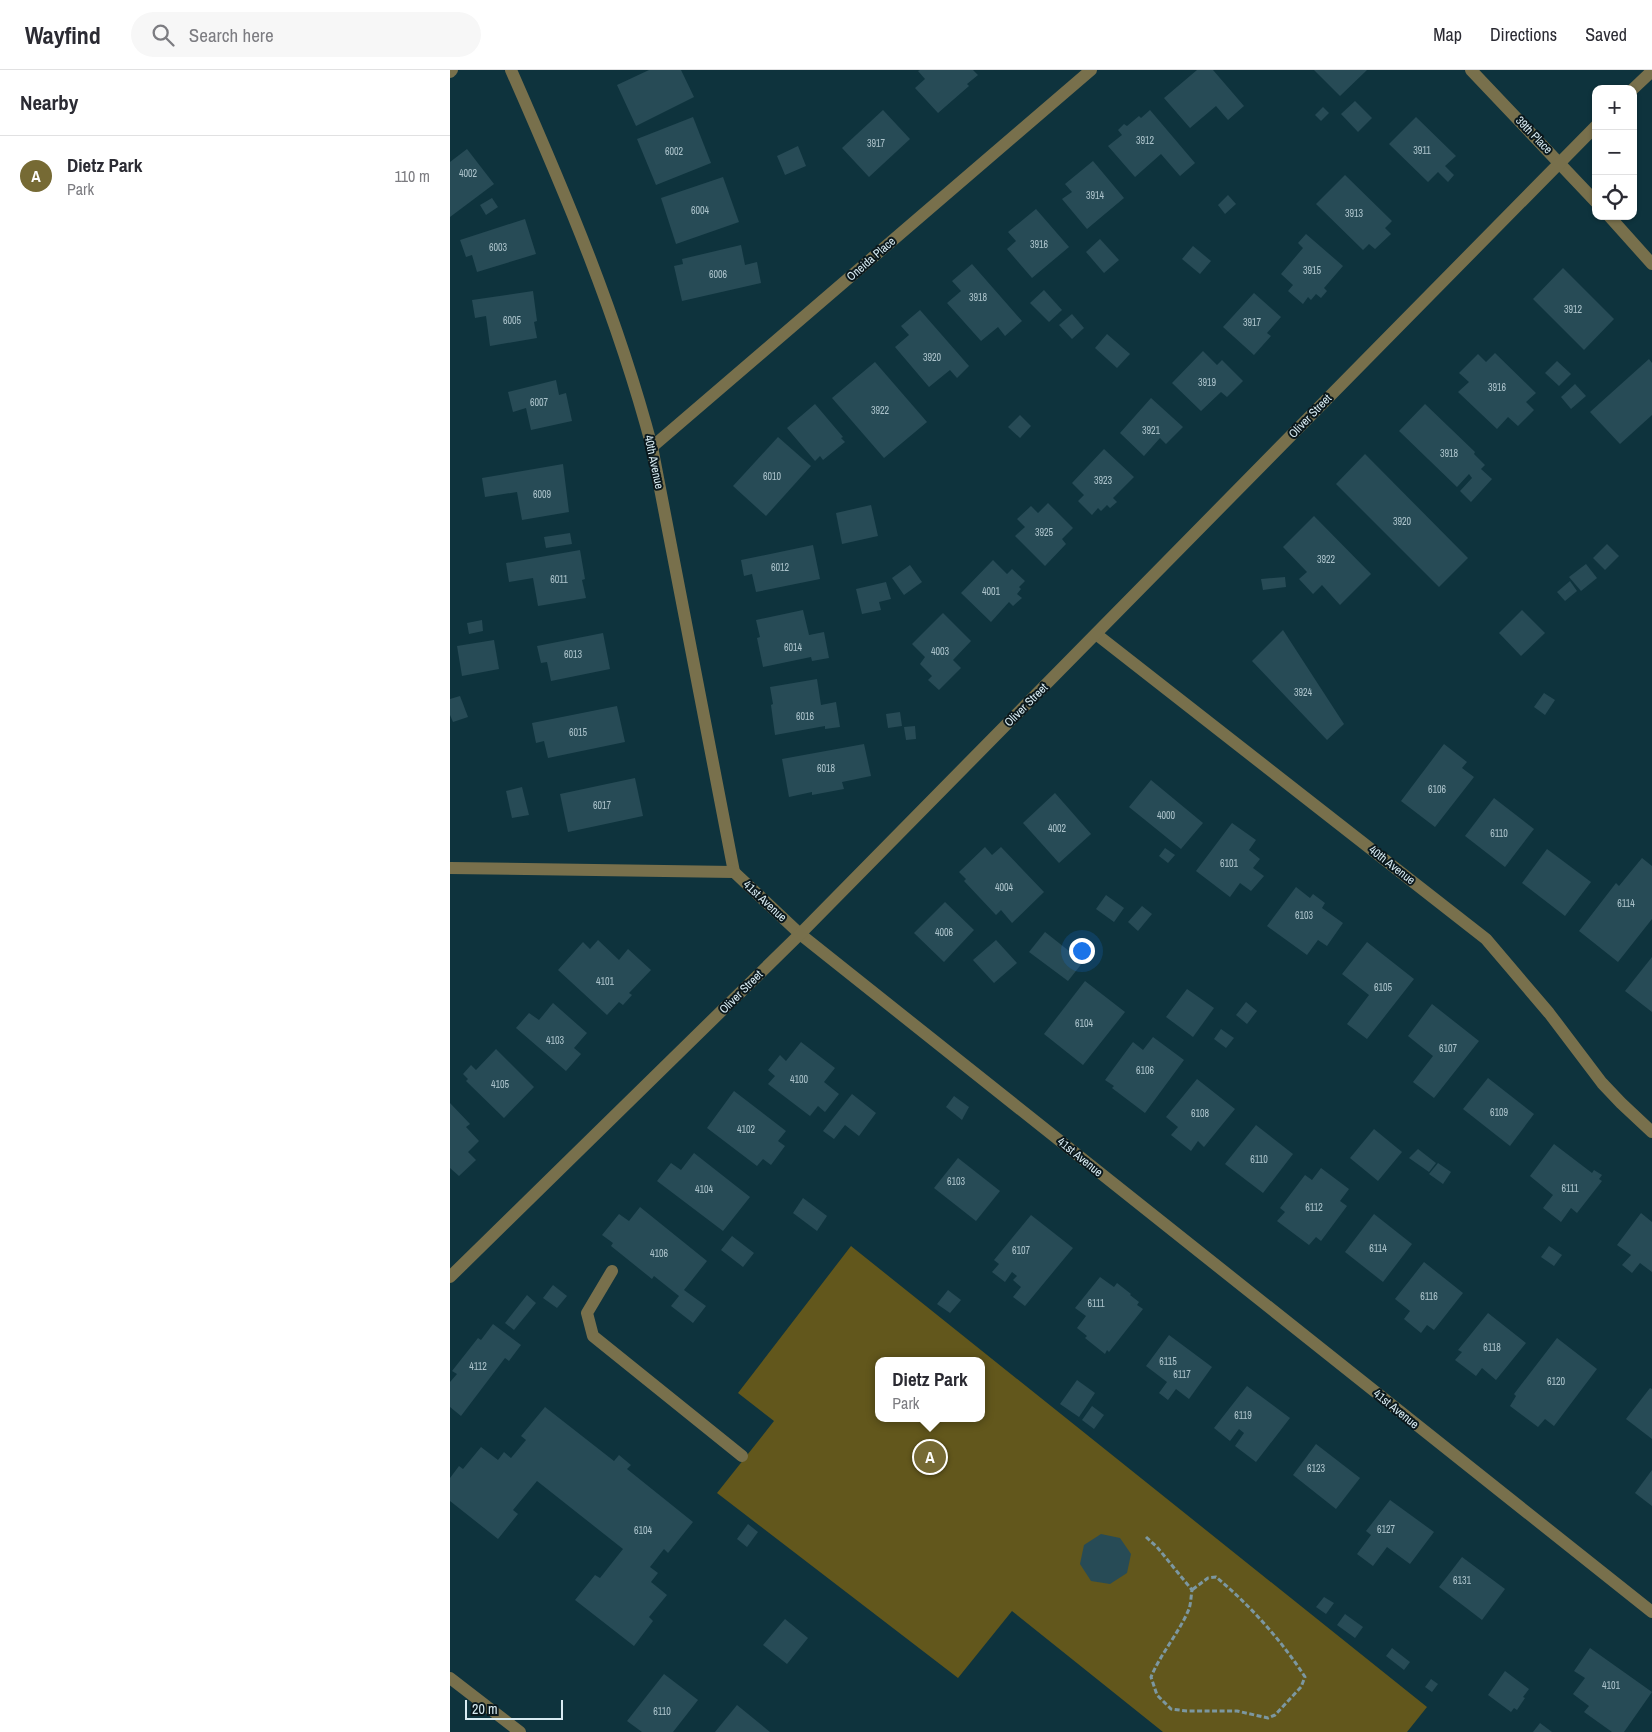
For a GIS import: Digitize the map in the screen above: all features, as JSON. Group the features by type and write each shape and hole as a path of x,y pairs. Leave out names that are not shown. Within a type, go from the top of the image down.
{"street":[{"name":"40th Avenue","path":"511,70 562,184 600,281 640,401 652,447 734,872"},
{"name":"Oneida Place","path":"652,447 1091,70"},
{"name":"39th Place","path":"1471,70 1592,198"},
{"path":"1637,85 1652,71"},
{"name":"Oliver Street","path":"450,1277 800,934 1592,130"},
{"path":"1613,220 1652,264"},
{"name":"40th Avenue","path":"1096,634 1486,938 1543,1006 1602,1083 1620,1103 1652,1132"},
{"name":"41st Avenue","path":"450,868 734,872 800,934 1652,1612"},
{"path":"612,1271 587,1313 593,1336 742,1456"},
{"path":"450,1678 520,1732"}],"path":[{"path":"1146,1537 1157,1547 1192,1590 1189,1608 1156,1664 1151,1677 1157,1695 1171,1708 1187,1711 1237,1711 1268,1718 1275,1715 1301,1687 1305,1677 1275,1637 1232,1590 1216,1577 1208,1578 1192,1590"}],"shaded area":[{"path":"851,1246 1427,1707 1407,1732 1163,1732 1012,1611 958,1678 717,1493 774,1421 738,1393"}],"building":[{"path":"649,70 681,70 694,97 636,126 617,85"},
{"path":"973,70 978,75 967,84 969,86 938,113 915,88 925,79 918,71"},
{"path":"1197,70 1213,70 1244,106 1228,120 1216,106 1190,128 1164,98"},
{"path":"1314,70 1367,70 1340,96"},
{"path":"1355,101 1372,118 1358,132 1341,114"},
{"path":"1323,107 1329,113 1321,121 1315,115"},
{"path":"883,110 910,139 869,177 842,148"},
{"path":"1150,110 1195,163 1180,176 1161,154 1135,177 1108,146 1122,135 1118,130 1124,124 1127,126"},
{"path":"693,117 711,163 656,185 637,139"},
{"path":"1416,117 1456,156 1445,166 1454,175 1448,182 1438,172 1428,182 1389,144"},
{"path":"798,146 806,166 785,175 777,156"},
{"path":"467,149 494,184 450,217 450,162"},
{"path":"1093,161 1124,198 1087,229 1062,199 1072,192 1065,184"},
{"path":"1345,175 1392,221 1385,228 1391,234 1375,249 1369,244 1363,250 1316,204"},
{"path":"723,177 739,222 676,244 661,198"},
{"path":"1228,195 1236,204 1225,214 1218,205"},
{"path":"492,198 498,207 486,215 480,205"},
{"path":"1036,209 1069,247 1032,278 1007,249 1016,241 1008,232"},
{"path":"525,219 536,254 477,272 472,255 466,257 460,240"},
{"path":"1306,234 1343,266 1324,288 1327,291 1321,298 1316,294 1311,300 1308,297 1303,304 1288,291 1293,285 1281,274 1303,248 1298,243"},
{"path":"1100,239 1119,260 1104,273 1086,252"},
{"path":"741,245 745,265 757,262 761,283 682,301 674,266 683,264 682,259"},
{"path":"1193,246 1211,261 1200,274 1182,259"},
{"path":"972,264 1022,321 1005,336 998,327 981,341 947,303 961,291 952,281"},
{"path":"1563,268 1614,319 1584,350 1533,299"},
{"path":"1044,290 1062,310 1049,322 1030,303"},
{"path":"533,291 537,321 534,322 537,338 490,346 486,316 475,318 472,300"},
{"path":"1254,293 1281,317 1267,333 1271,336 1254,355 1223,327"},
{"path":"920,310 969,366 957,378 950,370 929,387 895,347 909,335 901,326"},
{"path":"1072,314 1084,328 1072,339 1059,325"},
{"path":"1107,334 1130,354 1117,368 1095,348"},
{"path":"1203,351 1217,365 1222,360 1243,381 1227,397 1221,392 1201,411 1172,383"},
{"path":"1495,353 1536,393 1526,402 1534,410 1518,426 1508,417 1497,429 1458,392 1469,382 1459,373 1478,354 1486,362"},
{"path":"1649,359 1652,363 1652,415 1620,444 1590,412"},
{"path":"1557,361 1571,374 1559,386 1545,373"},
{"path":"875,362 927,422 884,458 832,398"},
{"path":"556,380 559,395 566,393 572,421 531,430 526,408 513,412 508,392"},
{"path":"1575,384 1586,396 1571,409 1561,397"},
{"path":"1151,398 1183,427 1166,444 1160,438 1144,456 1120,433"},
{"path":"815,404 843,437 841,438 845,442 823,460 820,456 815,461 787,428"},
{"path":"1425,404 1475,452 1474,454 1485,465 1481,469 1492,479 1471,502 1460,491 1472,478 1469,474 1457,487 1399,431"},
{"path":"1020,415 1031,426 1020,438 1008,427"},
{"path":"778,437 811,466 766,516 733,486"},
{"path":"1104,449 1134,477 1113,498 1117,502 1110,508 1107,505 1101,511 1098,508 1092,515 1078,501 1084,495 1072,483"},
{"path":"1365,454 1468,558 1439,587 1336,484"},
{"path":"563,464 569,512 522,520 517,492 485,497 482,478"},
{"path":"1048,503 1073,528 1062,539 1066,544 1045,566 1015,536 1025,527 1017,519 1031,506 1038,513"},
{"path":"871,505 878,536 842,544 836,513"},
{"path":"1314,516 1371,574 1340,605 1322,585 1313,594 1299,579 1307,572 1283,547"},
{"path":"570,533 572,544 546,548 544,537"},
{"path":"1607,544 1619,556 1605,570 1593,558"},
{"path":"813,545 820,579 756,592 752,574 744,576 741,560"},
{"path":"580,550 585,579 582,580 586,598 538,606 533,578 509,582 506,563"},
{"path":"993,560 1007,574 1012,569 1025,581 1019,587 1021,589 1017,594 1022,598 1013,606 1009,602 991,622 961,593"},
{"path":"1586,564 1597,578 1581,591 1569,577"},
{"path":"910,565 922,582 904,595 892,578"},
{"path":"1285,577 1286,587 1263,590 1261,579"},
{"path":"1570,581 1577,591 1565,601 1557,592"},
{"path":"886,582 891,599 879,602 881,610 862,614 856,589"},
{"path":"803,610 809,635 824,632 829,658 812,661 811,657 763,667 757,638 760,637 756,620"},
{"path":"1522,610 1545,633 1521,656 1499,633"},
{"path":"943,613 971,641 953,660 961,668 939,690 928,680 932,676 920,664 925,657 912,644"},
{"path":"482,620 483,631 469,634 467,623"},
{"path":"1283,630 1344,724 1327,740 1252,661"},
{"path":"603,633 610,669 551,681 547,662 541,663 537,646"},
{"path":"494,640 499,669 462,676 457,646"},
{"path":"817,679 821,705 836,702 840,727 825,729 825,726 775,735 770,687"},
{"path":"1544,693 1555,700 1545,715 1534,707"},
{"path":"460,696 468,717 453,722 450,715 450,699"},
{"path":"617,706 625,742 548,758 544,741 536,743 532,723"},
{"path":"900,712 902,726 888,728 886,714"},
{"path":"915,726 916,739 906,740 904,727"},
{"path":"864,744 871,776 842,782 844,789 812,795 812,792 789,797 782,759"},
{"path":"1444,744 1467,762 1462,768 1474,777 1435,827 1401,801"},
{"path":"635,778 643,816 568,832 560,794"},
{"path":"1151,780 1203,823 1181,849 1129,807"},
{"path":"522,787 529,815 512,818 506,791"},
{"path":"1055,793 1091,834 1059,863 1023,823"},
{"path":"1494,798 1534,829 1505,867 1465,836"},
{"path":"1232,823 1256,840 1249,850 1260,859 1253,868 1264,876 1251,891 1240,883 1230,897 1196,871"},
{"path":"985,847 992,855 1001,847 1044,892 1012,923 1001,910 996,915 964,881 966,879 959,872"},
{"path":"1165,848 1175,855 1168,863 1159,856"},
{"path":"1547,849 1591,882 1565,916 1522,883"},
{"path":"1642,858 1652,866 1652,919 1618,962 1579,931 1616,883 1619,886"},
{"path":"1296,887 1310,898 1313,894 1325,903 1322,908 1343,923 1327,946 1318,940 1307,955 1267,926"},
{"path":"1106,895 1124,908 1114,922 1096,909"},
{"path":"945,902 974,930 944,962 914,933"},
{"path":"1142,906 1152,914 1138,931 1128,922"},
{"path":"1045,932 1083,962 1068,981 1029,952"},
{"path":"598,940 619,960 628,949 651,970 629,993 632,995 623,1005 619,1002 607,1015 558,970 583,942 590,949"},
{"path":"996,940 1017,963 994,983 973,960"},
{"path":"1367,942 1414,979 1367,1039 1347,1024 1369,995 1342,974"},
{"path":"1652,957 1652,1012 1625,991"},
{"path":"1085,981 1125,1012 1083,1065 1044,1034"},
{"path":"1187,989 1214,1008 1193,1037 1166,1017"},
{"path":"1246,1002 1257,1011 1247,1024 1236,1015"},
{"path":"553,1003 587,1033 574,1048 581,1054 566,1071 516,1028 529,1013 539,1020"},
{"path":"1432,1004 1479,1041 1434,1098 1413,1082 1433,1056 1408,1036"},
{"path":"1221,1029 1234,1038 1226,1048 1214,1039"},
{"path":"1153,1037 1184,1060 1145,1113 1112,1088 1114,1086 1105,1080 1133,1042 1143,1050"},
{"path":"801,1042 835,1068 824,1082 839,1094 825,1112 818,1106 810,1116 768,1084 775,1076 768,1070 780,1055 786,1061"},
{"path":"496,1049 534,1087 504,1118 466,1081 468,1079 463,1074 471,1065 476,1070"},
{"path":"1488,1078 1534,1114 1510,1146 1463,1109"},
{"path":"1197,1079 1235,1109 1204,1147 1198,1141 1191,1151 1171,1135 1178,1127 1166,1117"},
{"path":"734,1091 786,1131 778,1141 785,1146 771,1165 763,1159 757,1166 707,1128"},
{"path":"852,1094 876,1113 859,1136 845,1125 834,1139 823,1131"},
{"path":"954,1096 969,1107 962,1120 946,1107"},
{"path":"450,1103 470,1124 466,1127 479,1141 468,1152 476,1160 459,1176 450,1168"},
{"path":"1256,1125 1293,1154 1263,1193 1225,1164"},
{"path":"1374,1129 1402,1152 1378,1181 1350,1158"},
{"path":"1554,1144 1592,1173 1594,1170 1602,1175 1599,1179 1602,1181 1577,1213 1571,1208 1561,1222 1543,1208 1553,1195 1530,1176"},
{"path":"1418,1149 1436,1163 1429,1172 1409,1158"},
{"path":"694,1153 750,1197 723,1231 657,1181 671,1163 681,1170"},
{"path":"958,1158 1000,1191 976,1221 934,1188"},
{"path":"1438,1163 1451,1172 1443,1184 1429,1174"},
{"path":"1321,1168 1349,1189 1340,1201 1347,1206 1321,1241 1316,1237 1309,1245 1277,1221 1285,1212 1280,1208 1305,1175 1312,1180"},
{"path":"803,1198 827,1216 817,1231 793,1213"},
{"path":"640,1207 707,1261 684,1290 706,1306 693,1323 671,1306 679,1296 654,1276 652,1279 611,1246 613,1243 602,1235 619,1214 629,1221"},
{"path":"1641,1213 1652,1222 1652,1272 1640,1263 1632,1273 1622,1265 1631,1255 1617,1245"},
{"path":"1374,1214 1412,1244 1383,1282 1345,1252"},
{"path":"1031,1215 1073,1248 1025,1306 1013,1297 1021,1287 1013,1280 1017,1276 1012,1272 1005,1282 992,1272 999,1264 994,1260"},
{"path":"732,1236 754,1253 743,1267 721,1250"},
{"path":"1549,1246 1562,1255 1554,1266 1541,1257"},
{"path":"1424,1262 1463,1293 1434,1330 1427,1325 1421,1333 1404,1319 1410,1311 1395,1299"},
{"path":"1100,1277 1114,1287 1117,1283 1139,1302 1137,1305 1143,1309 1109,1352 1107,1350 1105,1354 1085,1338 1087,1336 1077,1328 1086,1316 1075,1308"},
{"path":"553,1285 567,1296 557,1308 543,1298"},
{"path":"948,1290 961,1300 950,1313 937,1304"},
{"path":"527,1295 536,1303 514,1330 505,1323"},
{"path":"1488,1313 1526,1343 1496,1380 1482,1368 1476,1376 1455,1360 1462,1352 1458,1350"},
{"path":"493,1324 521,1345 509,1361 505,1358 461,1416 450,1407 450,1382 457,1374 452,1371 478,1338 481,1340"},
{"path":"1169,1335 1212,1367 1189,1399 1176,1389 1168,1400 1159,1393 1167,1382 1146,1366"},
{"path":"1557,1338 1597,1369 1554,1426 1545,1419 1538,1427 1510,1406 1516,1396 1514,1394"},
{"path":"1077,1380 1095,1393 1079,1417 1060,1404"},
{"path":"1247,1386 1290,1418 1256,1462 1235,1446 1244,1433 1239,1429 1230,1441 1214,1428"},
{"path":"1650,1388 1652,1389 1652,1439 1626,1419"},
{"path":"1092,1406 1104,1415 1094,1429 1082,1420"},
{"path":"545,1407 614,1461 619,1455 631,1465 627,1469 693,1522 668,1553 664,1549 650,1567 658,1573 651,1582 667,1595 649,1617 653,1621 634,1646 575,1600 595,1575 600,1578 623,1549 537,1481 513,1510 518,1514 498,1539 450,1501 450,1478 459,1466 463,1469 481,1447 498,1460 504,1452 511,1458 526,1440 521,1436"},
{"path":"1316,1444 1360,1478 1336,1509 1293,1475"},
{"path":"1652,1470 1652,1506 1635,1493"},
{"path":"1390,1500 1434,1532 1410,1564 1387,1547 1373,1566 1357,1554 1371,1535 1366,1531"},
{"path":"748,1524 758,1532 747,1547 737,1539"},
{"path":"1101,1534 1120,1538 1131,1554 1127,1573 1110,1584 1091,1581 1080,1564 1084,1545"},
{"path":"1462,1557 1505,1589 1482,1620 1439,1587"},
{"path":"1324,1597 1334,1603 1326,1614 1316,1607"},
{"path":"1345,1614 1363,1627 1355,1638 1337,1625"},
{"path":"785,1619 808,1638 787,1664 763,1645"},
{"path":"1392,1648 1410,1662 1404,1670 1386,1656"},
{"path":"1590,1648 1652,1692 1624,1732 1612,1732 1584,1712 1589,1706 1573,1694 1585,1678 1574,1671"},
{"path":"1505,1671 1529,1689 1517,1710 1514,1708 1511,1712 1488,1695"},
{"path":"664,1674 698,1700 673,1732 642,1732 627,1721"},
{"path":"1431,1679 1438,1684 1432,1692 1425,1687"},
{"path":"737,1705 770,1732 715,1732"},
{"path":"1540,1723 1552,1732 1533,1732"}],"place":[{"name":"Dietz Park","path":"930,1457"}]}
